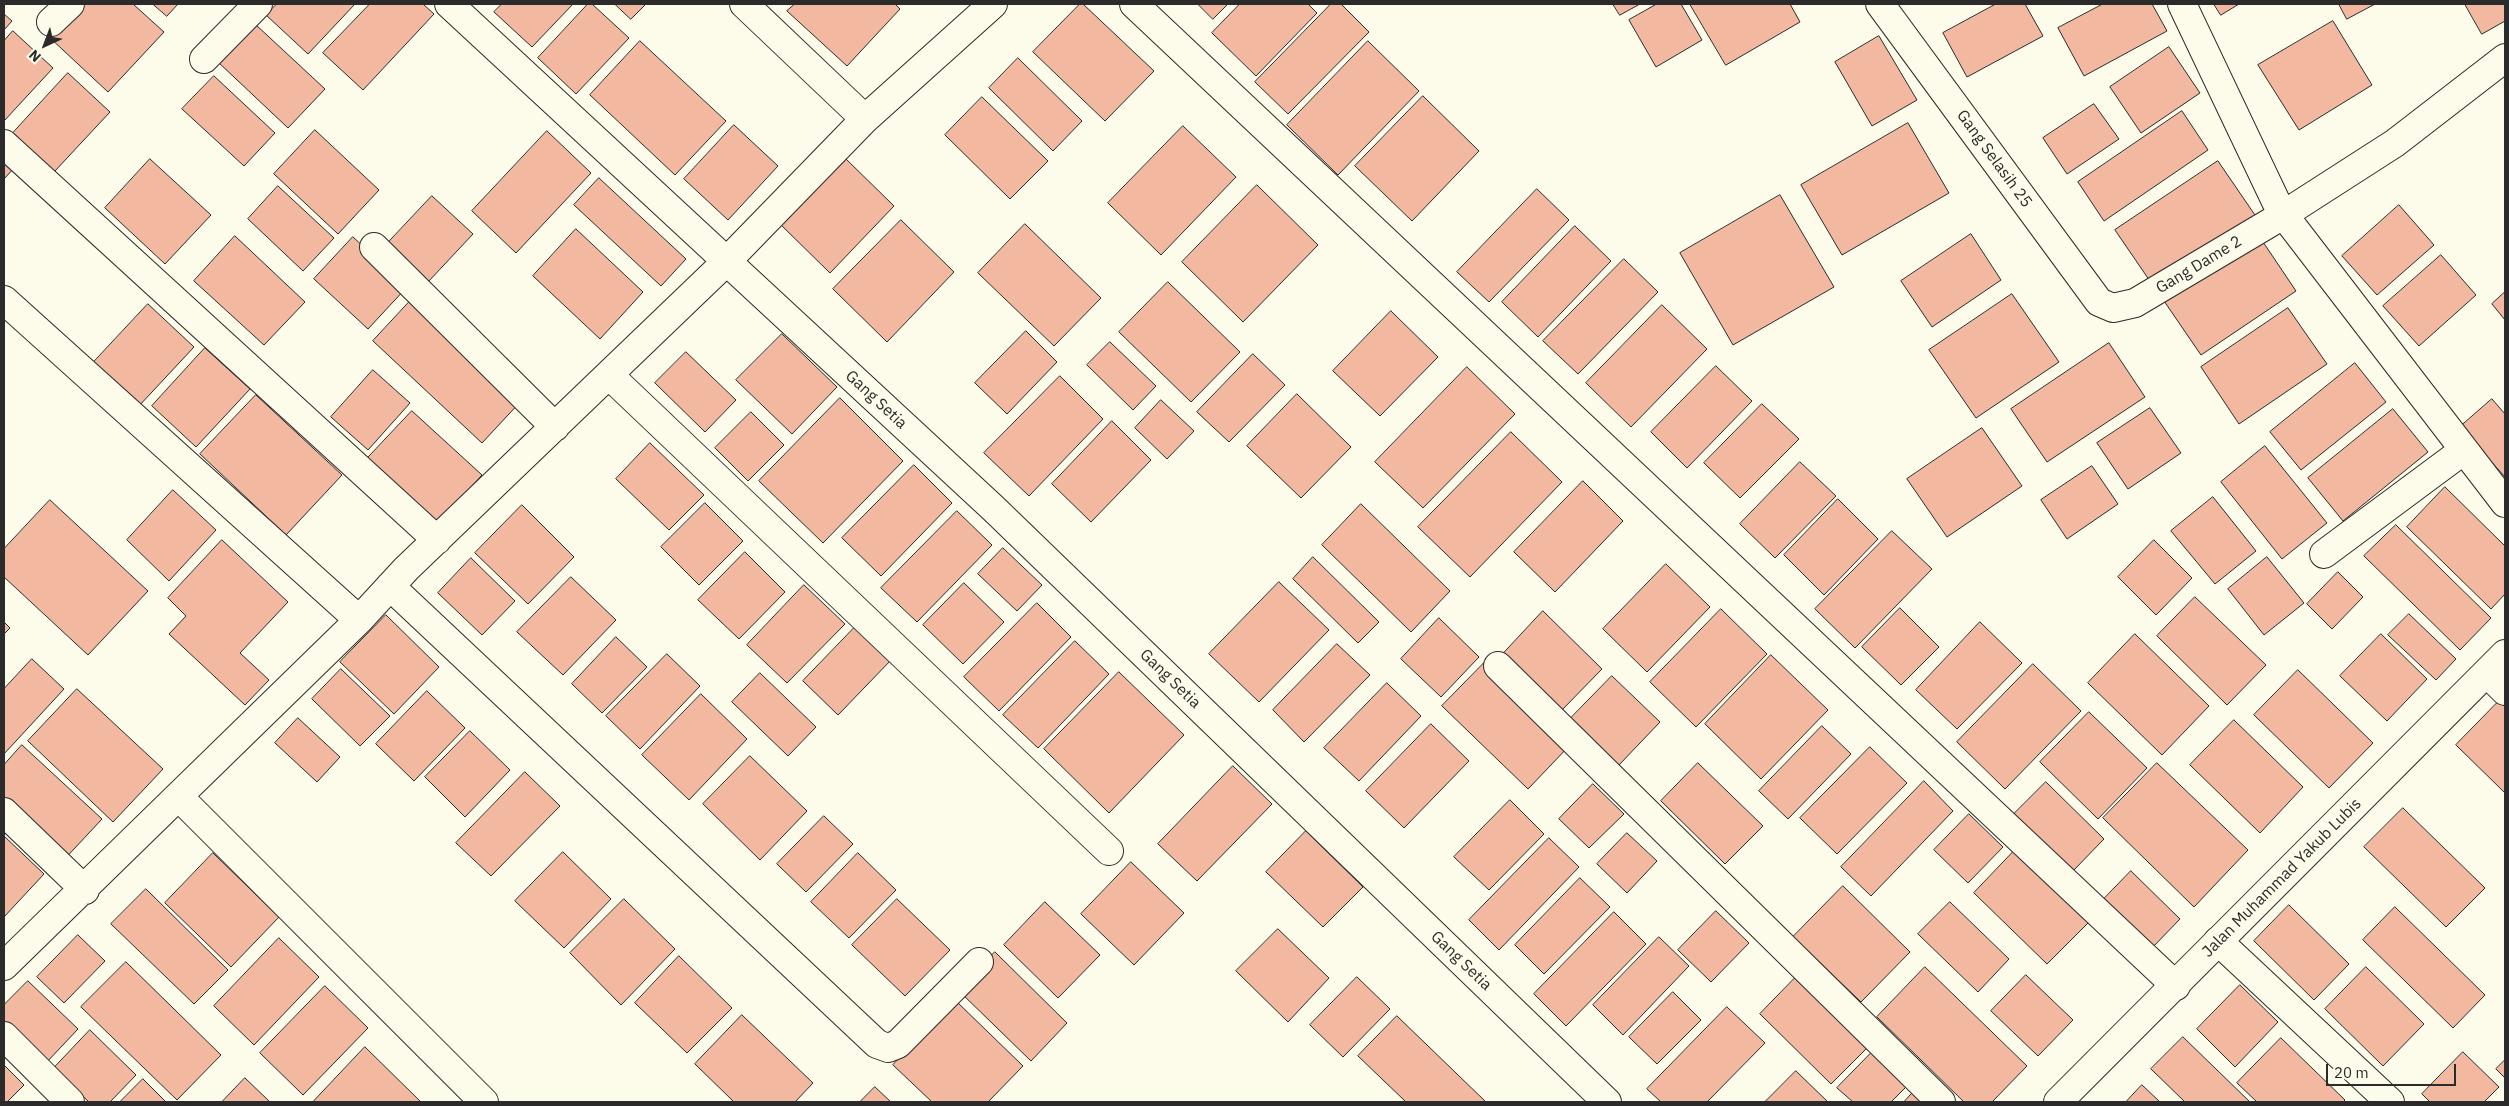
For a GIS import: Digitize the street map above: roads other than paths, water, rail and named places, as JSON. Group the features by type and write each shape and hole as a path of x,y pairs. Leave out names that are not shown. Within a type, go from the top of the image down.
{"street":[{"path":"204,59 258,4"},
{"name":"Gang Setia","path":"449,4 1000,515 1607,1102"},
{"path":"744,4 865,119"},
{"path":"4,966 85,890 359,620 390,586 437,540 727,261 865,119 993,4"},
{"path":"1134,4 2176,986"},
{"name":"Gang Selasih 25","path":"1880,4 2099,302 2113,308"},
{"path":"2182,4 2283,215 2505,503"},
{"name":"Gang Dame 2","path":"2113,308 2135,303 2283,215 2395,143 2505,58"},
{"path":"4,144 437,540"},
{"path":"374,247 555,426"},
{"path":"4,300 359,620"},
{"path":"609,375 1109,851"},
{"path":"2324,554 2464,450"},
{"path":"390,586 877,1044 888,1048 898,1044 979,962"},
{"path":"1498,666 1941,1102"},
{"name":"Jalan Muhammad Yakub Lubis","path":"2060,1102 2176,986 2218,941 2499,673"},
{"path":"180,796 484,1102"},
{"path":"4,812 85,890"},
{"path":"2218,941 2390,1102"},
{"path":"4,1036 70,1102"}]}
